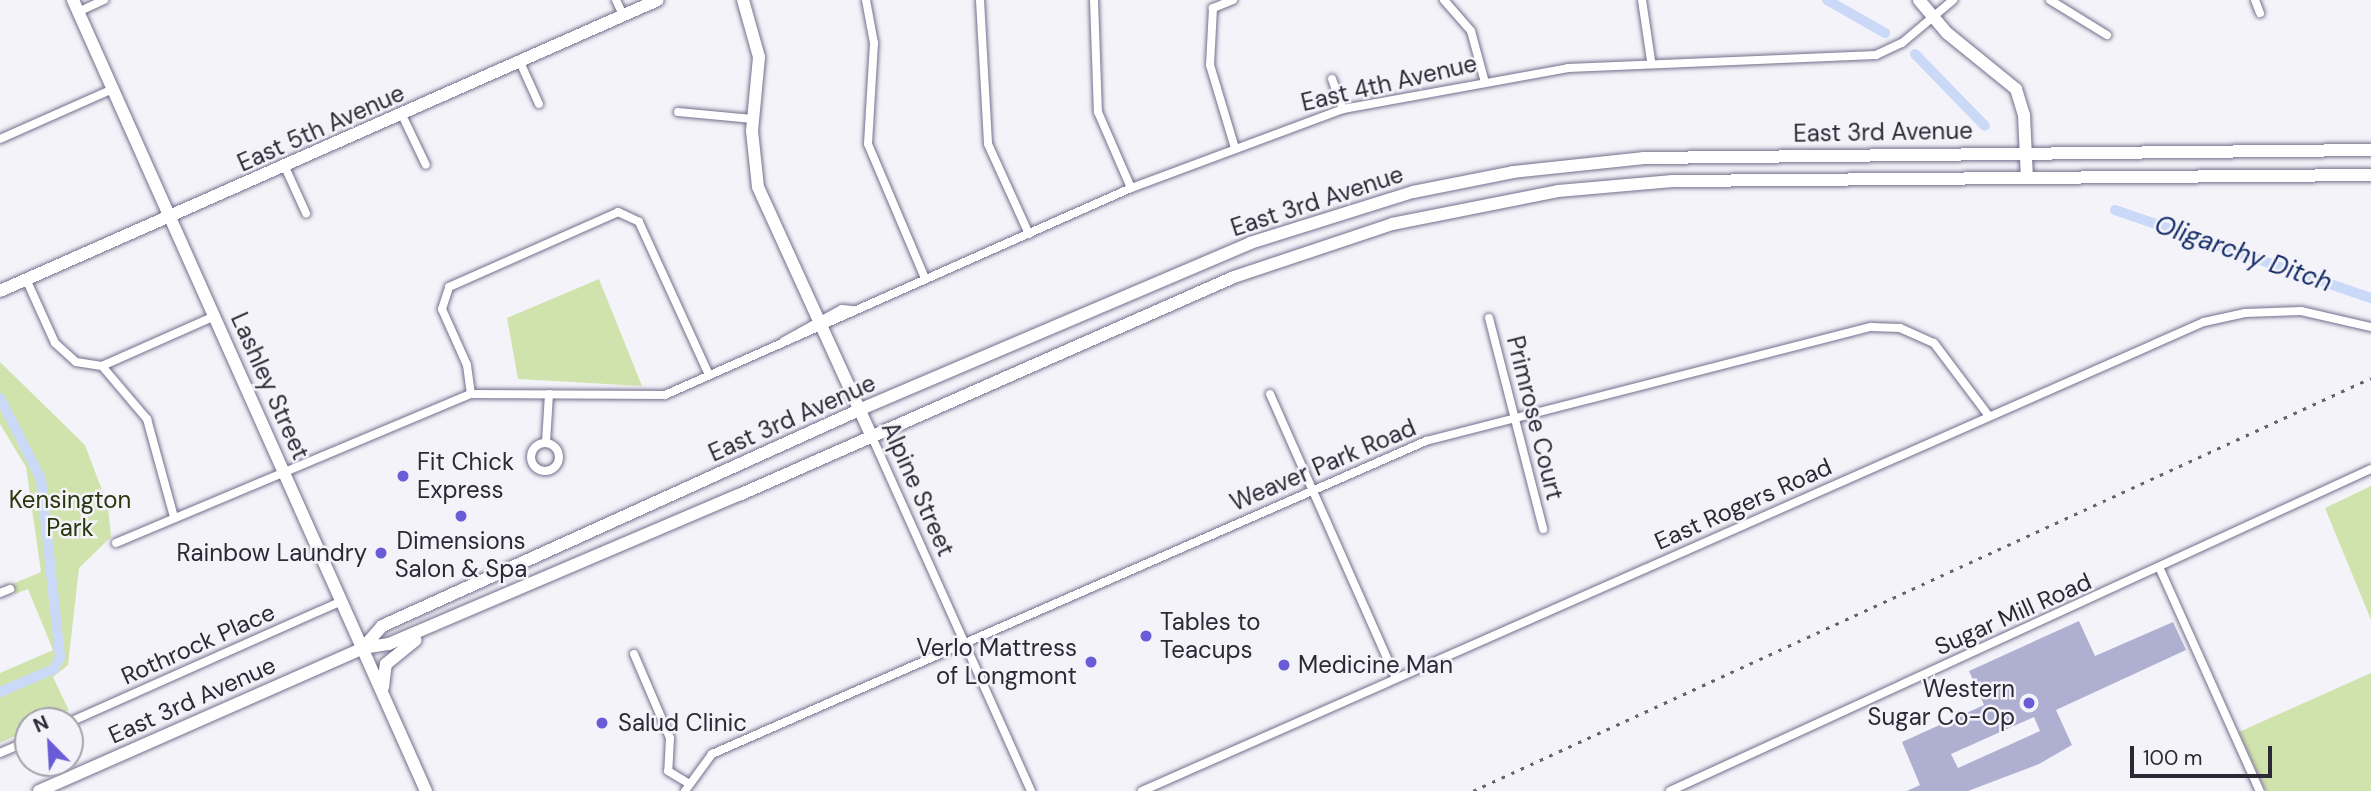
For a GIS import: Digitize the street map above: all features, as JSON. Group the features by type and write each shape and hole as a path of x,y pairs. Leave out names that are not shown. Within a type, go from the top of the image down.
{"main road":[{"name":"East 5th Avenue","path":"0,291 658,0"},
{"name":"Alpine Street","path":"743,0 759,57 753,119 758,187 872,437"},
{"path":"1919,0 1932,18 2011,81 2023,106 2027,178"},
{"name":"Lashley Street","path":"75,6 426,791"},
{"name":"East 3rd Avenue","path":"363,648 382,626 859,410 1238,248 1451,183 1643,158 2371,150"},
{"name":"East 3rd Avenue","path":"39,791 363,648 389,644 872,437 1234,277 1428,214 1558,191 1673,181 2371,175"},
{"path":"383,694 382,675 398,651 465,612"}],"street":[{"path":"75,6 104,0"},
{"path":"616,0 623,15"},
{"path":"866,0 874,43 868,144 926,278"},
{"path":"980,0 988,144 1029,234"},
{"path":"1094,0 1098,112 1131,188"},
{"path":"1233,0 1213,8 1210,65 1234,145"},
{"path":"1444,0 1471,31 1484,79"},
{"path":"1642,0 1651,60"},
{"name":"East 4th Avenue","path":"116,544 284,470 471,394 660,396 1131,188 1234,145 1343,109 1484,79 1651,60 1876,55 1932,18 1953,0"},
{"path":"2050,0 2107,35"},
{"path":"2255,0 2260,13"},
{"path":"520,62 539,104"},
{"path":"1332,79 1343,109"},
{"path":"0,139 113,89"},
{"path":"678,112 753,119"},
{"path":"402,115 426,165"},
{"path":"285,167 306,213"},
{"path":"471,394 467,365 442,309 449,287 618,212 639,222 709,375"},
{"path":"26,279 55,343 76,362 102,366 215,316"},
{"name":"East Rogers Road","path":"1142,791 1988,415 2231,314 2301,311 2371,327"},
{"name":"Primrose Court","path":"1489,318 1543,529"},
{"name":"Weaver Park Road","path":"687,787 712,754 1413,445 1871,327 1900,328 1934,343 1988,415"},
{"path":"102,366 152,429 174,517"},
{"path":"546,442 548,394"},
{"path":"1270,394 1396,678"},
{"name":"Alpine Street","path":"872,437 1031,791"},
{"name":"Sugar Mill Road","path":"1670,791 2160,569 2371,469"},
{"path":"2160,569 2260,791"},
{"path":"0,593 10,589"},
{"name":"Rothrock Place","path":"84,716 342,601"},
{"path":"634,654 670,738 667,771 687,787"}],"green space":[{"path":"599,279 642,386 518,379 507,318"},
{"name":"Kensington Park","path":"0,362 85,445 108,506 111,537 79,568 68,665 53,677 67,707 14,707 14,736 0,743 0,673 53,650 28,589 15,594 10,585 41,572 26,467 0,424"},
{"path":"2371,486 2371,620 2325,508"},
{"path":"2371,673 2371,791 2266,791 2239,732"}],"building":[{"name":"Western Sugar Co-Op","path":"2079,621 2095,656 2173,622 2186,650 2056,710 2072,745 2039,764 1968,791 1907,791 1920,785 1902,742 1984,705 1969,671","holes":["2034,717 2040,731 1958,768 1951,754"]}],"waterway":[{"name":"Oligarchy Ditch","path":"1827,0 1885,33"},
{"name":"Oligarchy Ditch","path":"1915,54 1985,126"},
{"name":"Oligarchy Ditch","path":"2115,210 2371,298"},
{"path":"0,398 41,479 60,657 54,669 0,692"}],"railway":[{"path":"1473,791 2371,378"}],"place":[{"name":"Fit Chick Express","path":"403,476"},
{"name":"Dimensions Salon & Spa","path":"461,516"},
{"name":"Rainbow Laundry","path":"381,553"},
{"name":"Tables to Teacups","path":"1146,636"},
{"name":"Verlo Mattress of Longmont","path":"1091,662"},
{"name":"Medicine Man","path":"1284,665"},
{"name":"Western Sugar Co-Op","path":"2029,703"},
{"name":"Salud Clinic","path":"602,723"}]}
